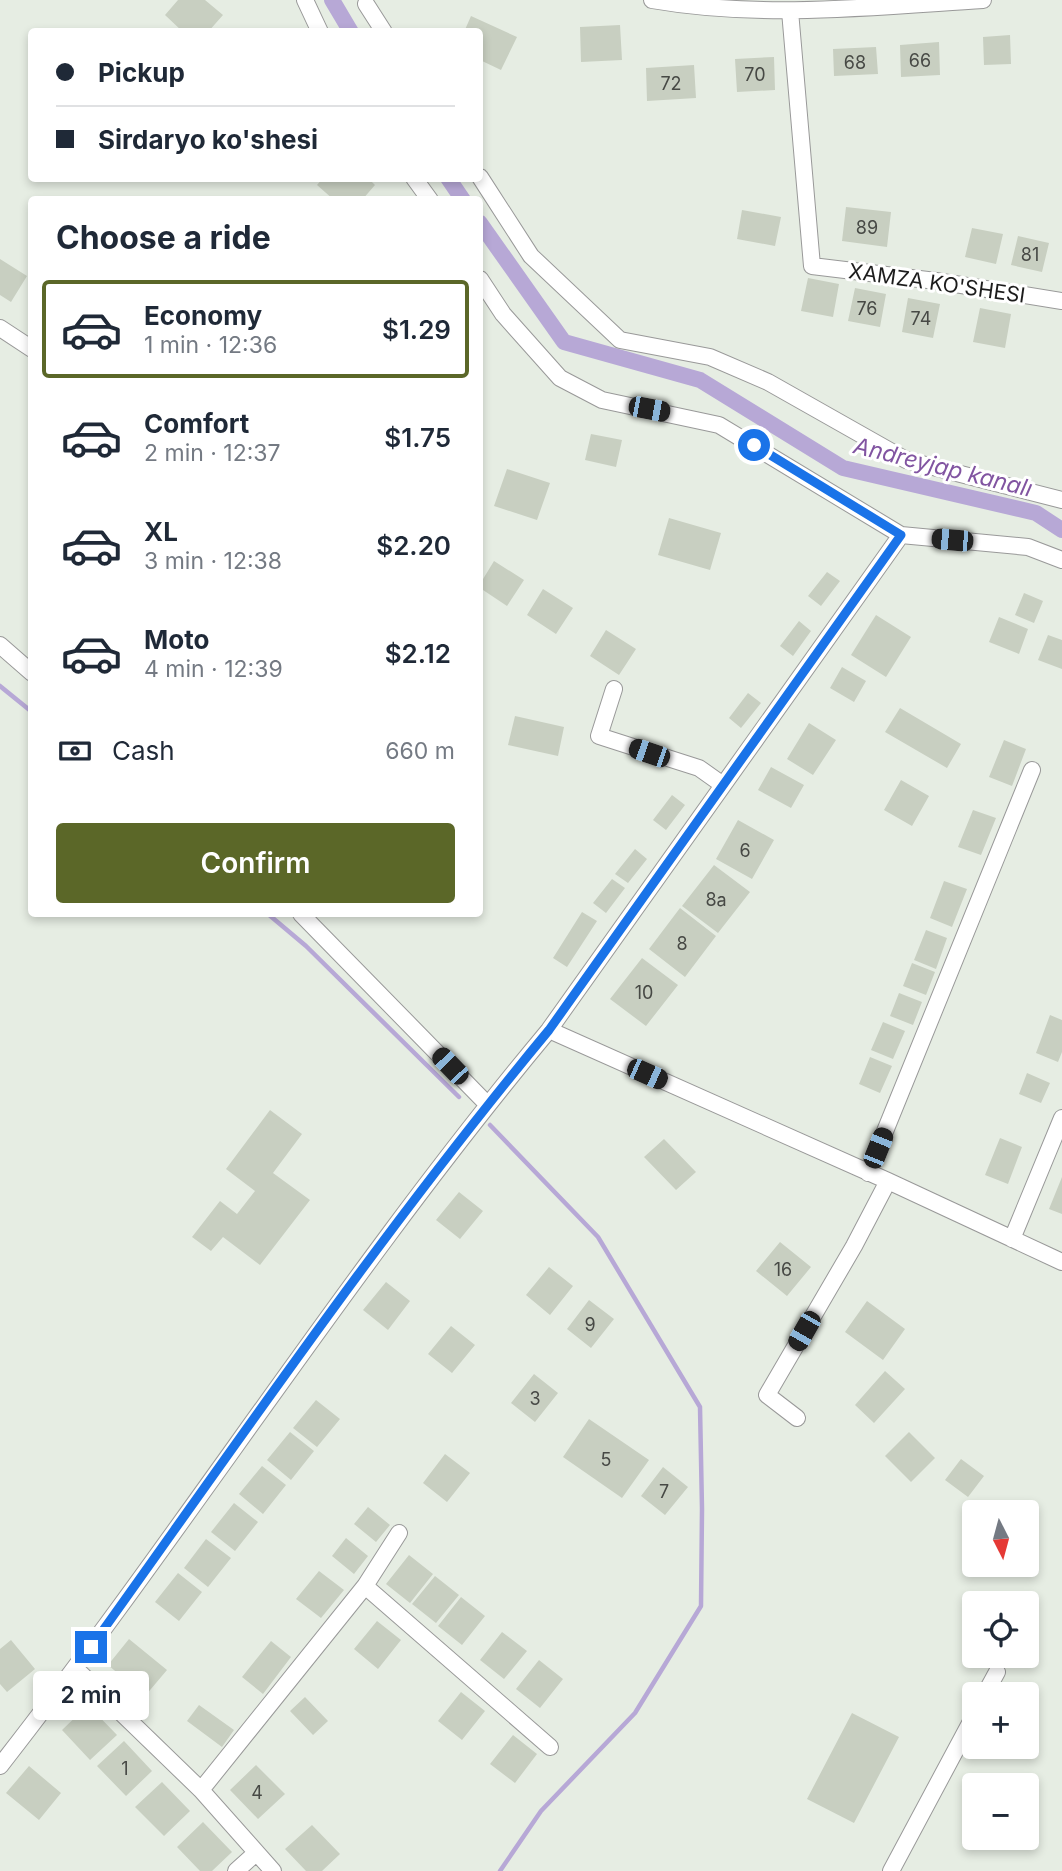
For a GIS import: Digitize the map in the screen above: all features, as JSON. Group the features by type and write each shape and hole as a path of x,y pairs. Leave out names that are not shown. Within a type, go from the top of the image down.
{"street":[{"path":"305,0 318,28"},
{"path":"652,0 689,6 790,11 833,5 983,0"},
{"path":"366,4 381,28"},
{"name":"XAMZA KO'SHESI","path":"790,11 812,267 936,281 1062,300"},
{"path":"483,182 531,256 620,340 710,357 768,382 906,460 1062,499"},
{"path":"483,284 503,314 560,379 602,400 719,425 901,535 1028,547 1062,560"},
{"path":"0,328 28,346"},
{"path":"0,1766 76,1669 354,1280 487,1104 549,1030 901,535"},
{"path":"0,645 28,670"},
{"path":"614,689 600,736 699,768 723,785"},
{"path":"867,1173 1032,770"},
{"path":"303,917 487,1104"},
{"path":"549,1030 888,1181 1062,1262"},
{"path":"1012,1239 1062,1118"},
{"path":"797,1418 767,1395 854,1247 888,1181"},
{"path":"201,1790 365,1586 399,1533"},
{"path":"365,1586 550,1747"},
{"path":"76,1669 201,1790 273,1871"},
{"path":"992,1682 997,1672"},
{"path":"891,1871 962,1738"},
{"path":"236,1871 256,1853"}],"building":[{"path":"178,0 205,0 223,15 212,28 179,28 165,15"},
{"path":"471,16 517,37 501,70 483,61 483,28 466,28"},
{"path":"620,25 622,60 581,62 580,27"},
{"path":"1010,35 1011,64 984,65 983,37"},
{"path":"939,42 940,75 901,77 900,45"},
{"path":"876,47 878,74 834,76 833,49"},
{"path":"774,57 775,90 737,92 735,59"},
{"path":"694,65 696,98 647,101 646,68"},
{"path":"320,182 372,182 375,185 365,196 329,196 317,185"},
{"path":"846,207 891,212 887,247 842,241"},
{"path":"742,210 781,217 775,246 737,239"},
{"path":"972,228 1003,234 996,264 965,257"},
{"path":"1018,236 1049,243 1042,272 1011,265"},
{"path":"0,259 27,276 11,302 0,295"},
{"path":"808,278 839,284 833,317 801,311"},
{"path":"855,288 886,294 880,327 848,321"},
{"path":"908,298 940,304 933,338 902,332"},
{"path":"980,308 1011,314 1005,348 973,342"},
{"path":"591,434 622,440 616,467 585,460"},
{"path":"507,469 550,483 537,520 494,506"},
{"path":"669,518 721,533 710,570 658,555"},
{"path":"494,561 524,580 507,606 483,590 483,579"},
{"path":"827,572 840,581 821,606 808,596"},
{"path":"543,589 573,608 556,634 527,615"},
{"path":"1024,593 1043,601 1034,623 1015,615"},
{"path":"876,615 911,637 886,677 851,655"},
{"path":"999,617 1028,629 1019,654 989,642"},
{"path":"799,621 811,631 793,656 780,646"},
{"path":"606,630 636,649 619,675 590,656"},
{"path":"1048,635 1062,640 1062,669 1038,660"},
{"path":"842,667 866,681 854,702 830,688"},
{"path":"748,693 761,703 741,728 729,718"},
{"path":"900,708 961,744 947,768 885,732"},
{"path":"515,716 564,727 558,756 508,745"},
{"path":"809,723 836,740 813,775 787,759"},
{"path":"1004,740 1026,749 1012,786 989,777"},
{"path":"771,767 804,785 791,808 758,790"},
{"path":"901,780 929,796 912,826 884,810"},
{"path":"672,795 685,805 666,830 653,820"},
{"path":"973,810 996,818 981,855 958,847"},
{"path":"738,820 774,840 752,879 716,859"},
{"path":"635,849 647,859 628,883 615,874"},
{"path":"714,865 750,892 718,933 682,906"},
{"path":"612,879 625,888 606,913 593,903"},
{"path":"944,881 967,889 952,927 930,918"},
{"path":"680,908 716,936 685,977 649,949"},
{"path":"582,912 597,921 567,967 553,958"},
{"path":"926,930 947,938 936,969 914,960"},
{"path":"642,958 678,985 646,1026 610,999"},
{"path":"912,963 935,972 926,995 903,986"},
{"path":"899,993 922,1002 913,1025 890,1016"},
{"path":"1050,1015 1062,1020 1062,1052 1058,1062 1036,1053"},
{"path":"883,1022 905,1031 893,1059 871,1050"},
{"path":"870,1057 892,1066 880,1093 859,1084"},
{"path":"1027,1073 1050,1083 1041,1103 1019,1094"},
{"path":"270,1110 302,1134 273,1173 310,1200 260,1265 223,1237 211,1251 192,1237 220,1201 237,1214 255,1191 226,1169"},
{"path":"1000,1138 1022,1147 1008,1184 985,1175"},
{"path":"664,1139 696,1172 676,1190 644,1157"},
{"path":"1062,1177 1062,1214 1049,1209"},
{"path":"459,1192 483,1211 460,1239 436,1220"},
{"path":"780,1242 811,1267 787,1296 756,1271"},
{"path":"549,1267 573,1286 550,1315 526,1295"},
{"path":"386,1282 410,1301 388,1330 363,1310"},
{"path":"589,1300 614,1319 591,1348 567,1329"},
{"path":"867,1301 905,1329 883,1360 845,1332"},
{"path":"451,1326 475,1345 452,1373 428,1354"},
{"path":"885,1371 905,1389 874,1423 855,1405"},
{"path":"534,1374 558,1393 535,1422 511,1403"},
{"path":"316,1400 340,1419 317,1447 293,1428"},
{"path":"589,1419 649,1460 622,1498 563,1457"},
{"path":"290,1432 314,1451 291,1480 267,1460"},
{"path":"909,1432 935,1458 911,1482 885,1456"},
{"path":"445,1454 470,1473 447,1502 423,1483"},
{"path":"961,1459 984,1476 968,1497 945,1480"},
{"path":"262,1466 286,1485 263,1514 239,1494"},
{"path":"663,1467 688,1487 665,1515 641,1496"},
{"path":"234,1503 258,1522 235,1551 211,1532"},
{"path":"368,1507 390,1525 376,1542 354,1524"},
{"path":"346,1538 368,1556 354,1574 332,1556"},
{"path":"206,1539 231,1558 208,1587 184,1568"},
{"path":"409,1555 433,1574 410,1603 386,1584"},
{"path":"319,1571 344,1590 321,1618 296,1599"},
{"path":"178,1573 202,1592 179,1621 155,1602"},
{"path":"435,1576 459,1595 436,1623 412,1604"},
{"path":"461,1597 485,1616 462,1645 438,1626"},
{"path":"377,1621 401,1640 378,1669 354,1649"},
{"path":"502,1632 527,1651 504,1679 480,1660"},
{"path":"129,1639 167,1670 145,1696 108,1665"},
{"path":"11,1640 35,1669 7,1692 0,1684 0,1649"},
{"path":"271,1641 291,1657 263,1694 242,1677"},
{"path":"539,1660 563,1679 540,1708 516,1689"},
{"path":"461,1692 485,1711 462,1740 438,1721"},
{"path":"305,1697 328,1721 313,1735 290,1711"},
{"path":"88,1705 117,1735 90,1760 62,1730"},
{"path":"199,1705 234,1730 222,1747 187,1721"},
{"path":"852,1713 899,1737 854,1823 807,1799"},
{"path":"513,1735 537,1754 515,1783 490,1764"},
{"path":"124,1741 152,1771 126,1796 97,1766"},
{"path":"256,1765 285,1794 258,1819 230,1790"},
{"path":"29,1766 61,1793 39,1820 6,1793"},
{"path":"162,1782 190,1811 164,1836 135,1807"},
{"path":"203,1822 232,1852 212,1871 200,1871 177,1847"},
{"path":"312,1825 340,1854 322,1871 306,1871 285,1849"}],"waterway":[{"name":"Andreyjap kanalı","path":"332,0 349,28"},
{"name":"Andreyjap kanalı","path":"451,182 460,196"},
{"name":"Andreyjap kanalı","path":"483,227 564,342 700,380 843,468 1036,513 1062,530"},
{"path":"0,686 28,709"},
{"path":"272,917 306,946 459,1097"},
{"path":"490,1125 598,1237 700,1407 702,1509 701,1606 635,1713 541,1811 500,1871"}],"route":[{"path":"91,1647 354,1280 487,1104 549,1030 901,535 754,445"}]}
